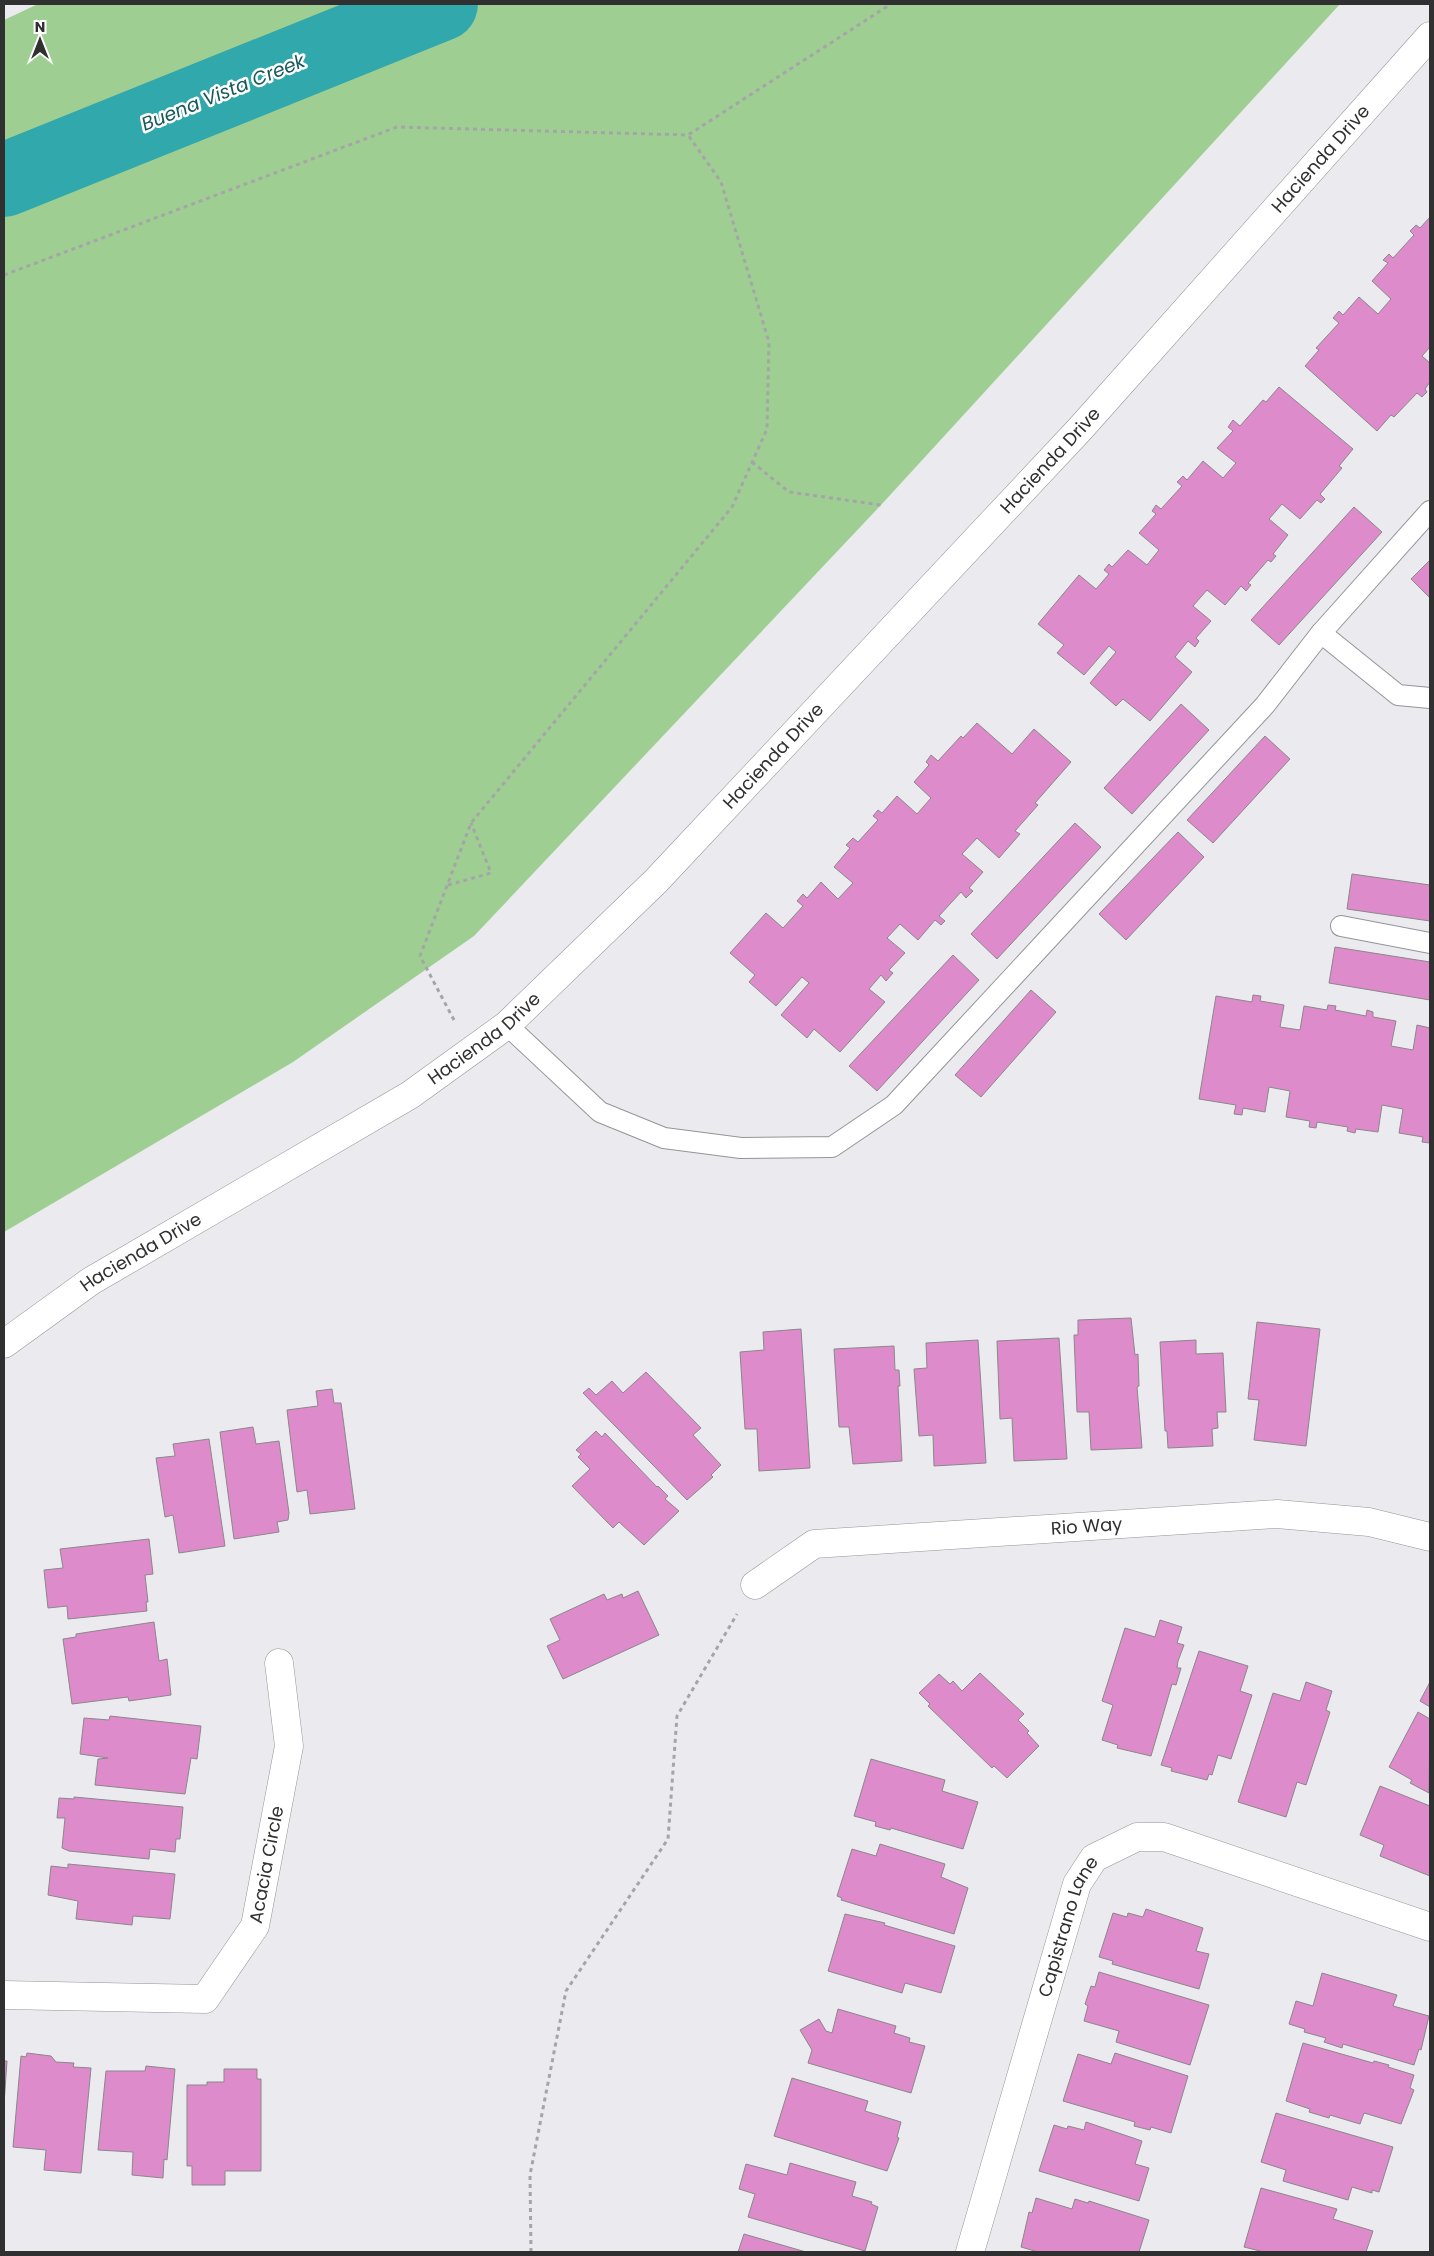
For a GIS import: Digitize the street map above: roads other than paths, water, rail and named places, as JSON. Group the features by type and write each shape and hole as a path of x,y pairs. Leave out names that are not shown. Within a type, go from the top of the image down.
{"street":[{"name":"Hacienda Drive","path":"4,1344 91,1281 410,1095 507,1025 656,882 1080,429 1430,36"},
{"name":"Rio Way","path":"754,1585 814,1544 1277,1514 1369,1522 1430,1537"},
{"name":"Acacia Circle","path":"4,1995 206,2000 254,1926 289,1746 279,1663"},
{"name":"Capistrano Lane","path":"970,2252 1077,1884 1094,1858 1138,1837 1164,1837 1430,1926"}],"lane":[{"path":"507,1025 600,1112 664,1138 741,1148 832,1147 894,1106 1265,705 1321,633 1430,511"},
{"path":"1321,633 1398,696 1430,698"},
{"path":"1341,926 1430,942"}],"waterway":[{"name":"Buena Vista Creek","path":"4,180 441,4"}]}
